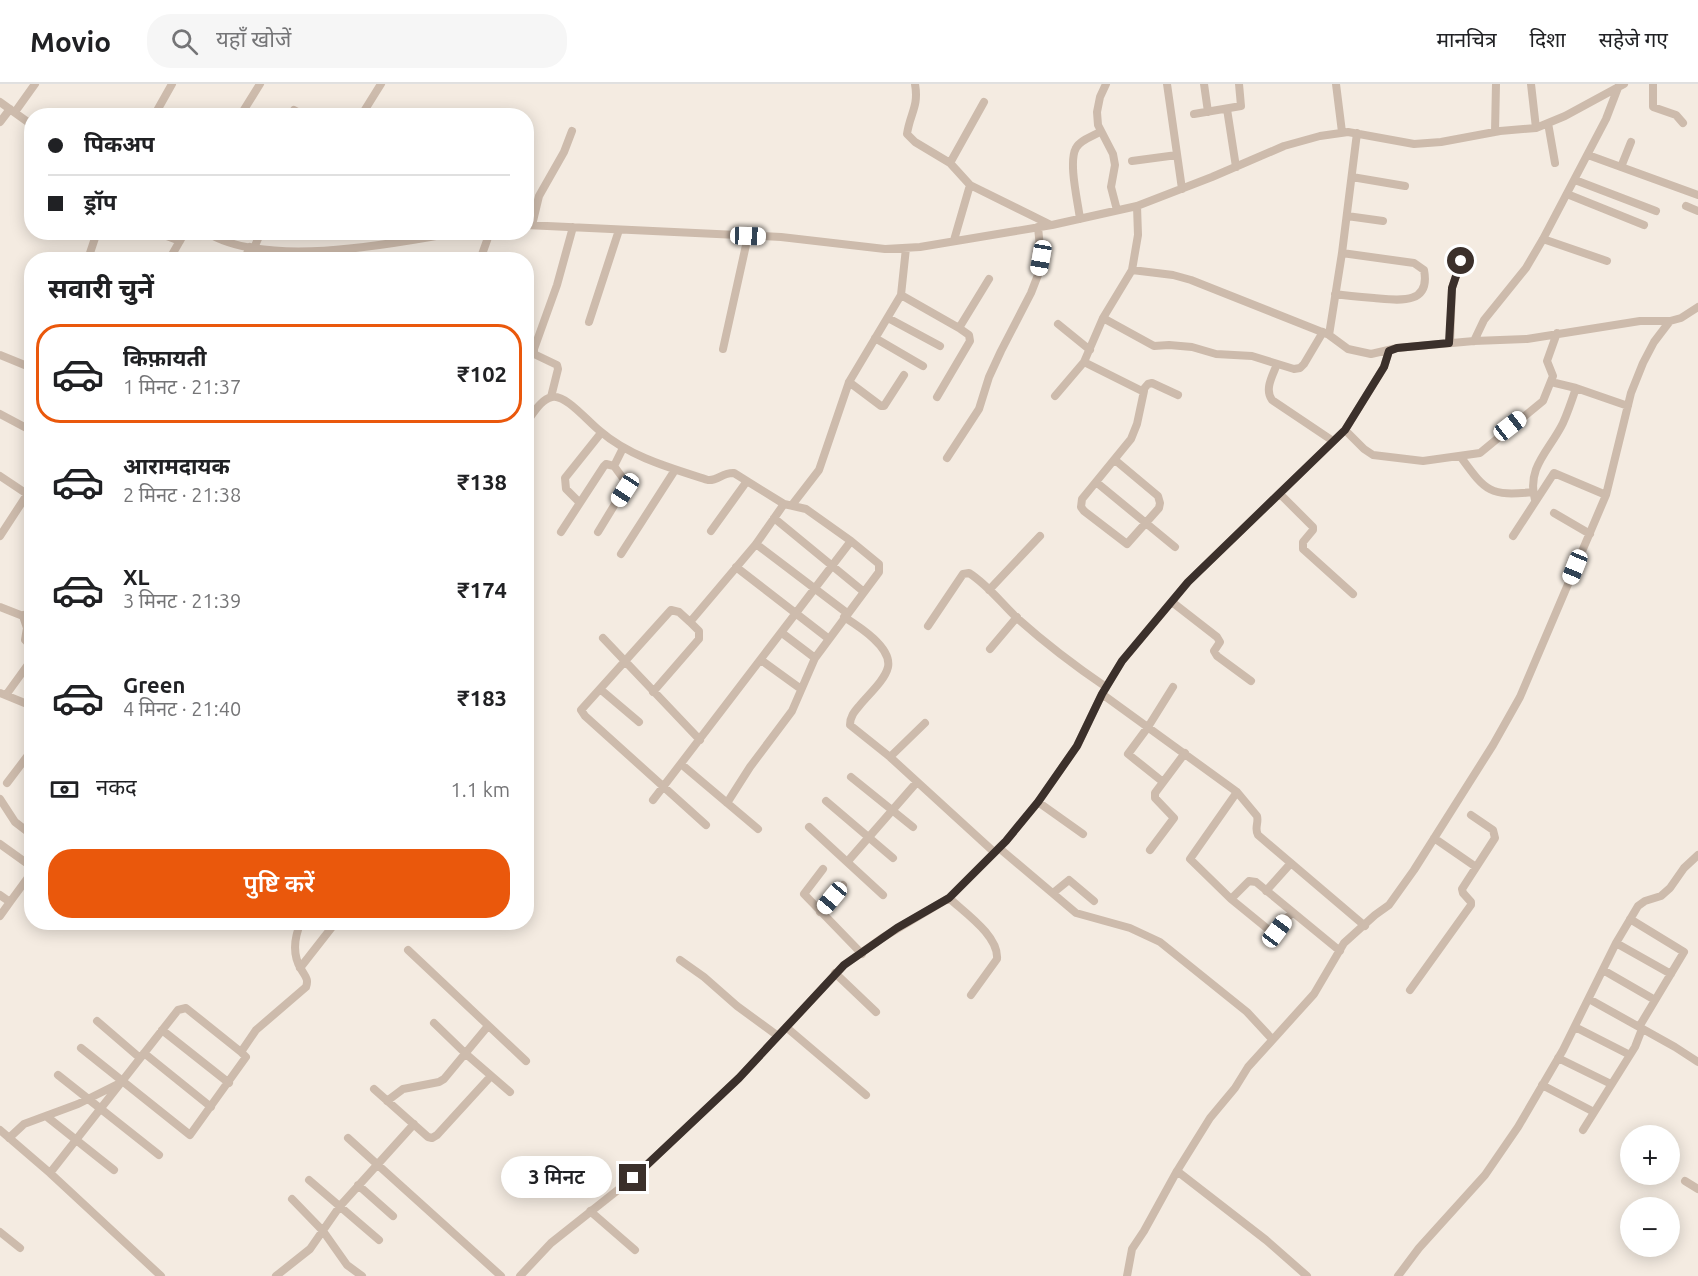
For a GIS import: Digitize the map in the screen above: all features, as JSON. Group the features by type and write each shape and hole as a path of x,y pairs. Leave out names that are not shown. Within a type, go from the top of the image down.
{"street":[{"path":"0,122 35,84"},
{"path":"158,108 172,84"},
{"path":"245,108 260,84"},
{"path":"366,108 381,84"},
{"path":"915,84 917,96 915,110 907,134 915,142 950,163 970,185 1052,225"},
{"path":"1106,84 1097,112 1100,132 1113,154 1115,165 1111,187 1117,210"},
{"path":"1167,84 1182,189"},
{"path":"1204,84 1208,112"},
{"path":"1194,114 1241,106 1239,84"},
{"path":"1336,84 1342,132"},
{"path":"1495,132 1496,84"},
{"path":"1531,84 1536,128"},
{"path":"1653,84 1653,107 1676,115 1683,123"},
{"path":"534,225 801,239 885,249 906,248 1052,225 1137,206 1284,146 1320,136 1342,132 1357,133 1414,144 1536,128 1565,116 1621,85"},
{"path":"1473,341 1484,320 1526,268 1543,239 1588,155 1621,85"},
{"path":"0,102 24,119"},
{"path":"950,163 984,102"},
{"path":"1227,109 1236,167"},
{"path":"1548,123 1555,163"},
{"path":"534,210 539,196 564,152 572,131"},
{"path":"1080,219 1073,166 1074,154 1079,144 1100,132"},
{"path":"1103,318 1154,346 1169,345 1216,354 1252,356 1294,369 1300,368 1326,333 1342,253 1357,133"},
{"path":"1621,167 1631,142"},
{"path":"1132,161 1177,155"},
{"path":"1588,155 1698,195"},
{"path":"1352,177 1405,186"},
{"path":"1575,180 1656,211"},
{"path":"954,240 970,185"},
{"path":"1567,194 1644,225"},
{"path":"1055,396 1084,362 1103,318 1132,270 1138,235 1137,206"},
{"path":"1686,206 1698,211"},
{"path":"1347,216 1383,221"},
{"path":"534,412 541,403 551,397 558,369 557,365 534,354 534,349 557,285 573,227"},
{"path":"947,458 979,409 989,377 1031,293 1041,258 1038,227"},
{"path":"589,322 619,230"},
{"path":"723,348 748,236"},
{"path":"1543,239 1607,261"},
{"path":"218,240 281,251 323,251 393,240"},
{"path":"249,252 256,240"},
{"path":"174,252 180,241"},
{"path":"690,622 756,544 774,518 819,470 849,382 901,295 906,248"},
{"path":"1335,294 1399,301 1413,298 1420,293 1424,285 1424,270 1414,263 1342,253"},
{"path":"1449,343 1452,288 1461,261"},
{"path":"1132,270 1173,275 1191,280 1326,333 1348,349 1371,354 1397,348 1527,339 1640,321 1670,321 1681,318 1698,307"},
{"path":"959,328 989,279"},
{"path":"901,295 969,335 970,341 937,397"},
{"path":"888,318 940,345"},
{"path":"1127,1276 1132,1249 1210,1118 1248,1066 1314,994 1344,943 1389,905 1493,745 1520,696 1606,495 1628,406 1643,363 1654,342 1670,321"},
{"path":"1058,324 1090,350"},
{"path":"1345,430 1373,455 1423,461 1480,453 1543,401 1553,374 1547,364 1557,333"},
{"path":"875,338 923,366"},
{"path":"520,1276 551,1243 633,1178 706,1111 835,973 889,933 949,898 996,850 1038,802 1077,746 1104,690 1122,661 1188,582 1345,430 1384,367 1389,351"},
{"path":"0,355 24,365"},
{"path":"1084,362 1144,391"},
{"path":"1277,364 1268,389 1269,396 1333,441"},
{"path":"849,382 884,406 904,375"},
{"path":"1551,382 1628,406"},
{"path":"1115,460 1158,496 1160,503 1159,508 1127,544 1084,511 1081,507 1082,499 1115,460 1135,431 1144,391 1148,384 1152,383 1178,395"},
{"path":"1534,496 1533,485 1540,457 1562,424 1576,388"},
{"path":"551,397 566,401 601,433 623,448 675,470 711,480 723,474 734,473 788,504 806,509 851,541 880,567 879,572 815,658 787,718 750,767 727,803"},
{"path":"0,414 24,427"},
{"path":"579,502 566,489 565,478 601,433"},
{"path":"614,466 623,448"},
{"path":"1460,456 1480,483 1489,490 1534,496"},
{"path":"561,532 606,464 614,466 626,486 598,532"},
{"path":"621,554 675,470"},
{"path":"1513,536 1534,496 1554,473 1606,495"},
{"path":"0,476 24,491"},
{"path":"711,531 747,481"},
{"path":"1096,483 1174,548"},
{"path":"1280,494 1313,528 1303,542 1304,549 1353,594"},
{"path":"0,536 24,501"},
{"path":"1554,513 1590,534"},
{"path":"774,518 864,592"},
{"path":"989,590 1040,536"},
{"path":"653,800 851,541"},
{"path":"756,544 871,635 886,655 888,667 885,674 852,715 850,725 996,850 1076,913 1130,928 1160,942 1247,1012 1272,1039"},
{"path":"736,567 829,639"},
{"path":"928,626 963,574 971,574 1017,617 1149,727 1237,792 1257,816 1258,835 1365,926"},
{"path":"1172,602 1217,637 1220,642 1214,651 1217,656 1251,681"},
{"path":"0,607 23,616 24,619"},
{"path":"653,692 699,639 699,631 679,612 671,610 581,710 706,825"},
{"path":"990,649 1017,617"},
{"path":"782,633 815,658"},
{"path":"603,638 700,740"},
{"path":"761,660 801,689"},
{"path":"24,669 3,694 24,703"},
{"path":"1163,782 1128,754 1149,727 1173,687"},
{"path":"600,689 639,722"},
{"path":"890,757 925,723"},
{"path":"1150,850 1174,818 1154,796 1185,753"},
{"path":"7,783 23,761"},
{"path":"681,764 758,829"},
{"path":"851,777 913,827"},
{"path":"848,861 917,782"},
{"path":"1237,792 1190,859 1231,899 1269,930 1277,931 1292,912"},
{"path":"0,799 15,822 24,829"},
{"path":"826,801 893,858"},
{"path":"1038,802 1083,834"},
{"path":"1410,990 1471,905 1462,889 1495,835 1493,830 1471,815"},
{"path":"809,827 883,895"},
{"path":"1434,838 1476,867"},
{"path":"0,844 24,861"},
{"path":"1398,1276 1419,1248 1485,1175 1518,1127 1575,1027 1616,943 1638,906 1644,901 1661,896 1698,855"},
{"path":"1266,891 1291,863"},
{"path":"823,869 804,894 862,954"},
{"path":"1053,893 1069,880 1094,901"},
{"path":"1231,899 1252,880 1340,951"},
{"path":"0,916 24,882"},
{"path":"820,912 843,885"},
{"path":"0,895 9,902"},
{"path":"949,898 992,938 998,952 997,959 971,995"},
{"path":"1583,1130 1630,1055 1640,1028 1683,950 1630,919"},
{"path":"241,1052 256,1030 306,987 308,982 295,954 295,940 298,930"},
{"path":"300,968 330,930"},
{"path":"1616,943 1671,974"},
{"path":"408,950 526,1061"},
{"path":"680,960 705,977 737,1006 778,1036"},
{"path":"1603,970 1655,1000"},
{"path":"835,973 876,1012"},
{"path":"1589,999 1698,1062"},
{"path":"50,1173 121,1082 178,1010 186,1008 246,1057 190,1136 121,1082 81,1048"},
{"path":"97,1022 212,1107"},
{"path":"434,1023 510,1092"},
{"path":"387,1101 403,1089 439,1082 448,1076 488,1026"},
{"path":"786,1027 866,1095"},
{"path":"1575,1027 1630,1055"},
{"path":"162,1030 229,1083"},
{"path":"1558,1058 1611,1084"},
{"path":"58,1076 159,1155"},
{"path":"374,1089 428,1137 432,1138 437,1136 491,1076"},
{"path":"9,1138 24,1124 88,1099 121,1082"},
{"path":"1542,1085 1594,1112"},
{"path":"46,1116 114,1170"},
{"path":"276,1276 310,1249 340,1206 414,1124"},
{"path":"0,1130 161,1276"},
{"path":"348,1138 501,1276"},
{"path":"1177,1171 1266,1240 1307,1276"},
{"path":"309,1180 379,1240"},
{"path":"1685,1180 1698,1189"},
{"path":"358,1185 393,1216"},
{"path":"292,1199 323,1231 347,1265 362,1276"},
{"path":"590,1211 635,1250"},
{"path":"0,1232 20,1248"}],"route":[{"path":"633,1178 739,1078 844,965 897,928 949,898 1006,841 1038,802 1077,746 1102,694 1122,661 1163,609 1172,602 1188,582 1345,430 1384,367 1389,351 1397,348 1449,343 1452,288 1461,261"}]}
